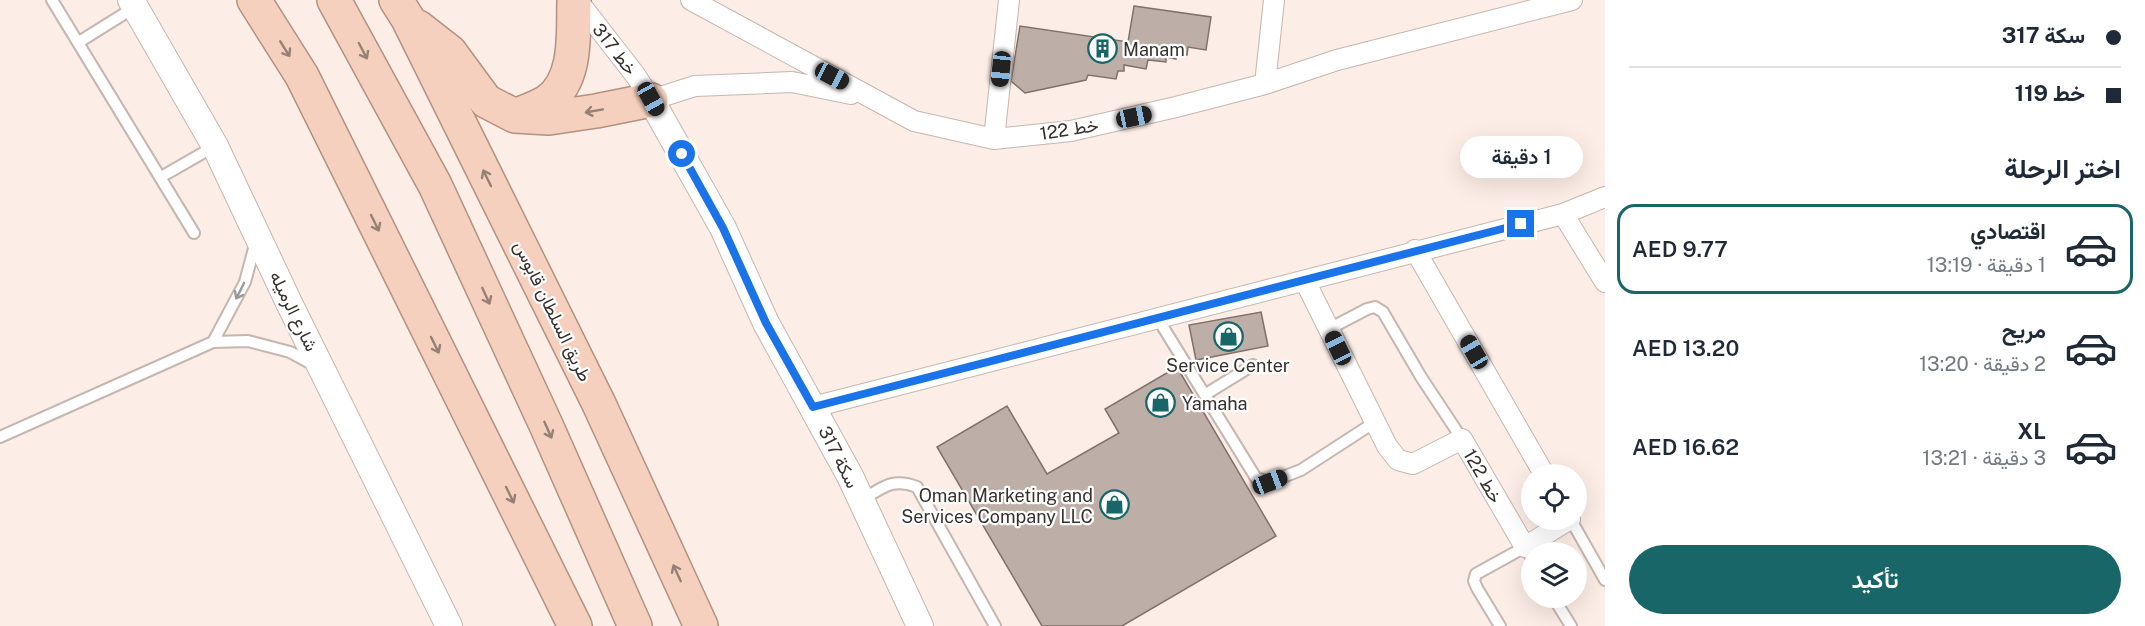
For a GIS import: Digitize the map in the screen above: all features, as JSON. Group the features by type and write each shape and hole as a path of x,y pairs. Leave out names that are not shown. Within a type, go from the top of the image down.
{"highway":[{"path":"254,0 302,76 575,626"},
{"path":"334,0 435,184 635,626"},
{"path":"514,116 547,102 562,88 571,62 575,0"},
{"path":"402,10 450,52 486,101 514,116 549,118 651,99"},
{"name":"طريق السلطان قابوس","path":"402,10 577,360 701,626"}],"street":[{"name":"خط 317","path":"575,0 636,76 651,99"},
{"name":"خط 122","path":"691,0 914,120 994,139 1071,131 1176,107 1264,84 1337,60 1526,6 1572,0"},
{"path":"994,139 1009,0"},
{"path":"1264,84 1274,0"},
{"name":"شارع الرميله","path":"134,3 215,146 449,626"},
{"path":"651,99 695,86 792,82 872,98"},
{"name":"سكة 317","path":"651,99 723,228 766,323 861,500 920,626"},
{"path":"813,407 1305,281 1415,250 1563,214 1605,197"},
{"path":"1563,214 1605,282"},
{"path":"1415,250 1538,464"},
{"name":"خط 122","path":"1305,281 1374,422 1387,446 1398,460 1413,464 1462,439 1522,542"},
{"path":"1542,542 1556,530"},
{"path":"549,573 564,626"}],"lane":[{"path":"52,0 194,233"},
{"path":"79,42 134,3"},
{"path":"161,177 215,146"},
{"path":"213,342 245,282 258,236"},
{"path":"1329,329 1366,309 1375,308 1383,312 1462,439"},
{"path":"1158,319 1256,478 1270,482 1301,470 1374,422"},
{"path":"0,437 213,342 248,340 290,352 322,369"},
{"path":"1206,394 1253,365"},
{"path":"861,500 891,484 904,482 917,487 995,626"},
{"path":"1576,530 1605,580"},
{"path":"1500,626 1474,581 1476,574 1521,556"},
{"path":"1559,608 1571,626"}],"building":[{"name":"Manam","path":"1134,6 1211,17 1206,50 1188,47 1187,55 1177,54 1176,59 1166,57 1166,62 1148,60 1146,69 1124,65 1124,71 1118,71 1116,79 1088,75 1086,80 1025,93 1011,81 1020,26 1128,42"},
{"name":"Service Center","path":"1261,312 1268,346 1196,360 1189,325"},
{"name":"Oman Marketing and Services Company LLC","path":"1177,367 1276,536 1122,626 1042,626 937,447 1007,406 1047,474 1119,433 1105,409"}],"place":[{"name":"Manam","path":"1102,49"},
{"name":"Service Center","path":"1228,336"},
{"name":"Yamaha","path":"1161,403"},
{"name":"Oman Marketing and Services Company LLC","path":"1114,505"}],"route":[{"path":"682,154 723,228 766,323 813,407 1521,224"}]}
